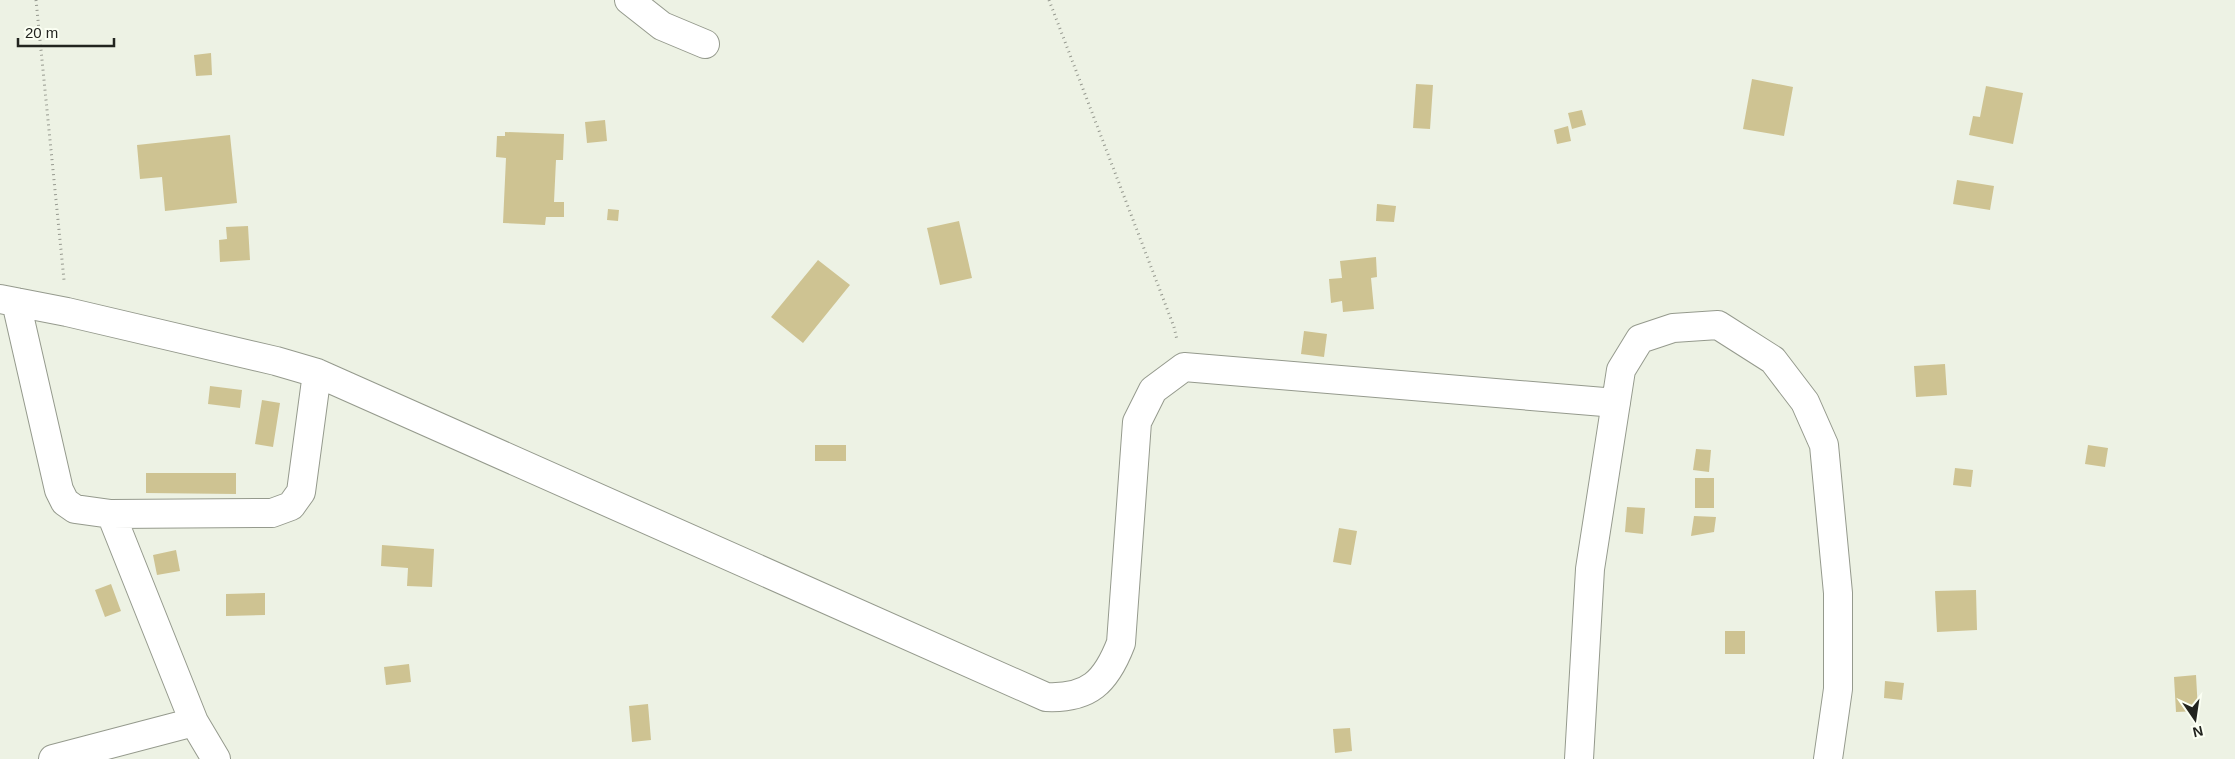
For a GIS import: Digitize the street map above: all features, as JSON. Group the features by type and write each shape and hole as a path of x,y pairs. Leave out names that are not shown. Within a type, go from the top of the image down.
{"street":[{"path":"629,0 662,26 705,44"},
{"path":"317,373 301,492 290,506 272,513 111,514 74,509 65,502 61,495 8,301 67,312 276,361 317,373 1046,697 1063,698 1088,691 1106,674 1121,643 1137,422 1153,390 1184,368 1616,403"},
{"path":"1578,759 1590,570 1621,370 1640,339 1673,328 1718,324 1773,360 1805,402 1824,445 1838,593 1838,689 1828,759"},
{"path":"111,514 194,722 216,759"},
{"path":"53,759 194,722"}],"path":[{"path":"36,0 67,312"},
{"path":"1049,0 1174,327 1184,368"}],"building":[{"path":"211,53 212,75 196,76 194,55"},
{"path":"1752,79 1793,87 1784,136 1743,129"},
{"path":"1416,84 1433,85 1430,129 1413,128"},
{"path":"1986,86 2023,93 2013,144 1969,135 1973,116 1980,117"},
{"path":"1582,110 1586,125 1572,129 1568,113"},
{"path":"605,120 607,141 587,143 585,122"},
{"path":"1568,126 1571,141 1557,144 1554,130"},
{"path":"505,132 564,134 563,160 556,160 554,202 564,202 564,217 546,217 545,225 503,223 506,158 496,157 497,136 505,136"},
{"path":"230,135 237,203 165,211 162,177 140,179 137,145"},
{"path":"1957,180 1994,186 1990,210 1953,204"},
{"path":"1377,204 1396,206 1394,222 1376,221"},
{"path":"608,209 619,210 618,221 607,220"},
{"path":"959,221 972,278 940,285 927,228"},
{"path":"248,226 250,260 220,262 219,240 227,239 226,227"},
{"path":"1376,257 1377,277 1371,278 1374,309 1343,312 1342,301 1331,303 1329,279 1342,278 1340,261"},
{"path":"818,260 850,285 803,343 771,317"},
{"path":"1304,331 1327,334 1324,357 1301,354"},
{"path":"1945,364 1947,395 1916,397 1914,366"},
{"path":"210,386 242,390 240,408 208,404"},
{"path":"262,400 280,403 273,447 255,444"},
{"path":"815,445 846,445 846,461 815,461"},
{"path":"2088,445 2108,448 2105,467 2085,464"},
{"path":"1696,449 1711,450 1709,472 1693,470"},
{"path":"1955,468 1973,470 1971,487 1953,485"},
{"path":"146,473 236,473 236,494 146,493"},
{"path":"1695,478 1714,478 1714,508 1695,508"},
{"path":"1627,507 1645,508 1643,534 1625,532"},
{"path":"1694,516 1716,517 1714,532 1691,536"},
{"path":"1339,528 1357,531 1351,565 1333,562"},
{"path":"382,545 434,549 432,587 407,586 408,568 381,566"},
{"path":"176,550 180,571 157,575 153,555"},
{"path":"111,584 121,611 105,617 95,590"},
{"path":"1976,590 1977,630 1937,632 1935,591"},
{"path":"265,593 265,615 226,616 226,594"},
{"path":"1725,631 1745,631 1745,654 1725,654"},
{"path":"409,664 411,682 386,685 384,667"},
{"path":"2196,675 2198,711 2176,712 2174,677"},
{"path":"1885,681 1904,683 1902,700 1884,698"},
{"path":"648,704 651,740 632,742 629,706"},
{"path":"1350,728 1352,751 1335,753 1333,729"}]}
